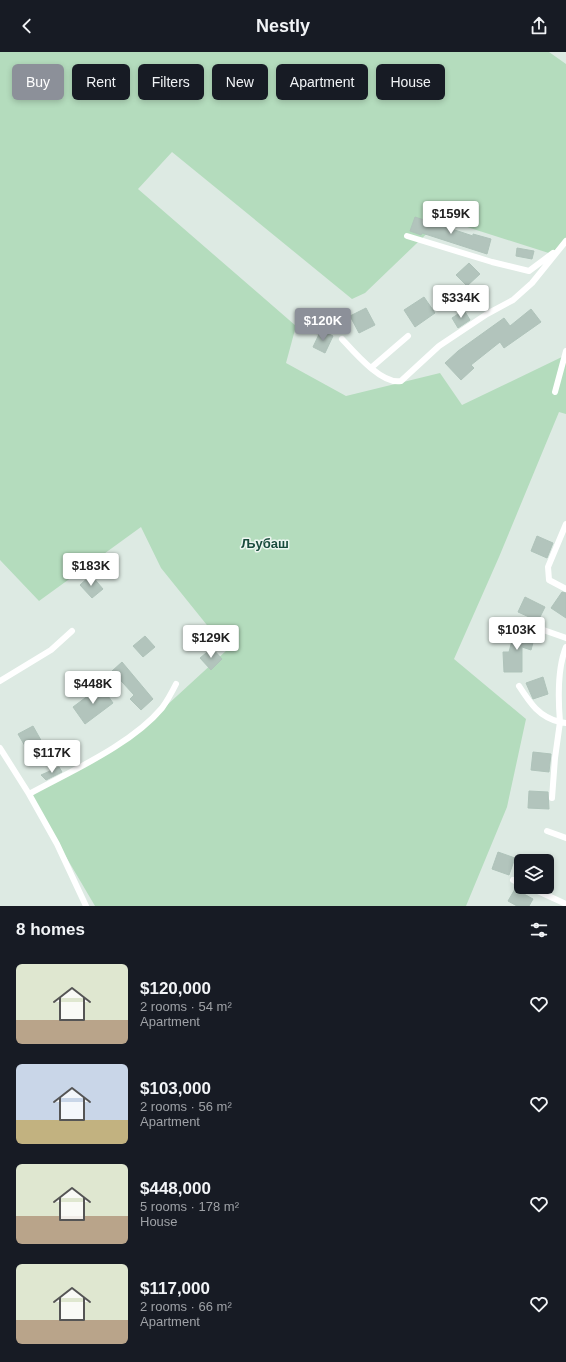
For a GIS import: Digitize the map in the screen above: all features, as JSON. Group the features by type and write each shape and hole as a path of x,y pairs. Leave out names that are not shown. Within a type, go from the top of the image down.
{"lane":[{"path":"407,236 499,264 529,271 541,263 566,241"},
{"path":"342,339 372,367 389,380 395,382 401,381 439,346 487,314 513,300 532,283 566,241"},
{"path":"372,367 408,336"},
{"path":"555,392 566,351"},
{"path":"566,524 548,567 549,580 566,589"},
{"path":"515,620 566,638"},
{"path":"0,681 51,650 72,631"},
{"path":"552,798 555,758 563,722 559,702 562,661 566,647"},
{"path":"29,794 90,761 140,729 162,707 176,684"},
{"path":"519,686 533,708 549,719 563,722"},
{"path":"0,748 29,794 57,844 86,906"},
{"path":"548,831 566,838"},
{"path":"544,894 566,904"}],"green space":[{"path":"0,52 549,52 566,64 566,242 555,255 442,219 365,293 352,299 172,152 138,189 296,326 286,363 346,396 440,373 462,405 566,355 566,414 559,412 499,557 454,659 526,719 507,807 466,906 95,906 29,794 90,761 141,729 227,650 161,568 141,527 39,601 0,560"}],"building":[{"path":"415,217 473,236 473,234 491,239 487,254 422,233 421,235 410,231"},
{"path":"517,248 534,251 532,259 516,256"},
{"path":"469,263 480,274 467,286 456,275"},
{"path":"424,297 435,313 415,327 404,310"},
{"path":"366,308 375,325 359,333 350,316"},
{"path":"531,309 541,322 504,348 500,342 471,365 474,368 461,380 445,363 458,351 504,318 510,326"},
{"path":"464,310 470,320 458,328 452,318"},
{"path":"321,330 333,336 325,353 313,347"},
{"path":"537,536 553,543 547,558 531,551"},
{"path":"91,575 103,589 92,598 80,585"},
{"path":"562,592 566,593 566,618 551,608"},
{"path":"525,597 545,607 538,621 518,612"},
{"path":"515,629 535,635 531,650 522,647 522,672 504,672 503,652 509,652"},
{"path":"145,636 155,647 143,657 133,646"},
{"path":"212,648 222,659 211,670 200,658"},
{"path":"122,662 153,699 141,710 130,699 134,695 112,671"},
{"path":"543,677 548,694 533,699 526,683"},
{"path":"101,686 113,703 85,724 73,707"},
{"path":"33,726 47,751 32,758 18,734"},
{"path":"533,752 551,754 549,772 531,770"},
{"path":"59,767 62,772 46,780 41,775"},
{"path":"529,791 548,792 549,809 528,808"},
{"path":"498,852 514,858 509,875 492,869"},
{"path":"514,891 514,894 524,894 533,899 529,906 517,906 508,901"}],"district":[{"name":"Љубаш","path":"265,543"}]}
